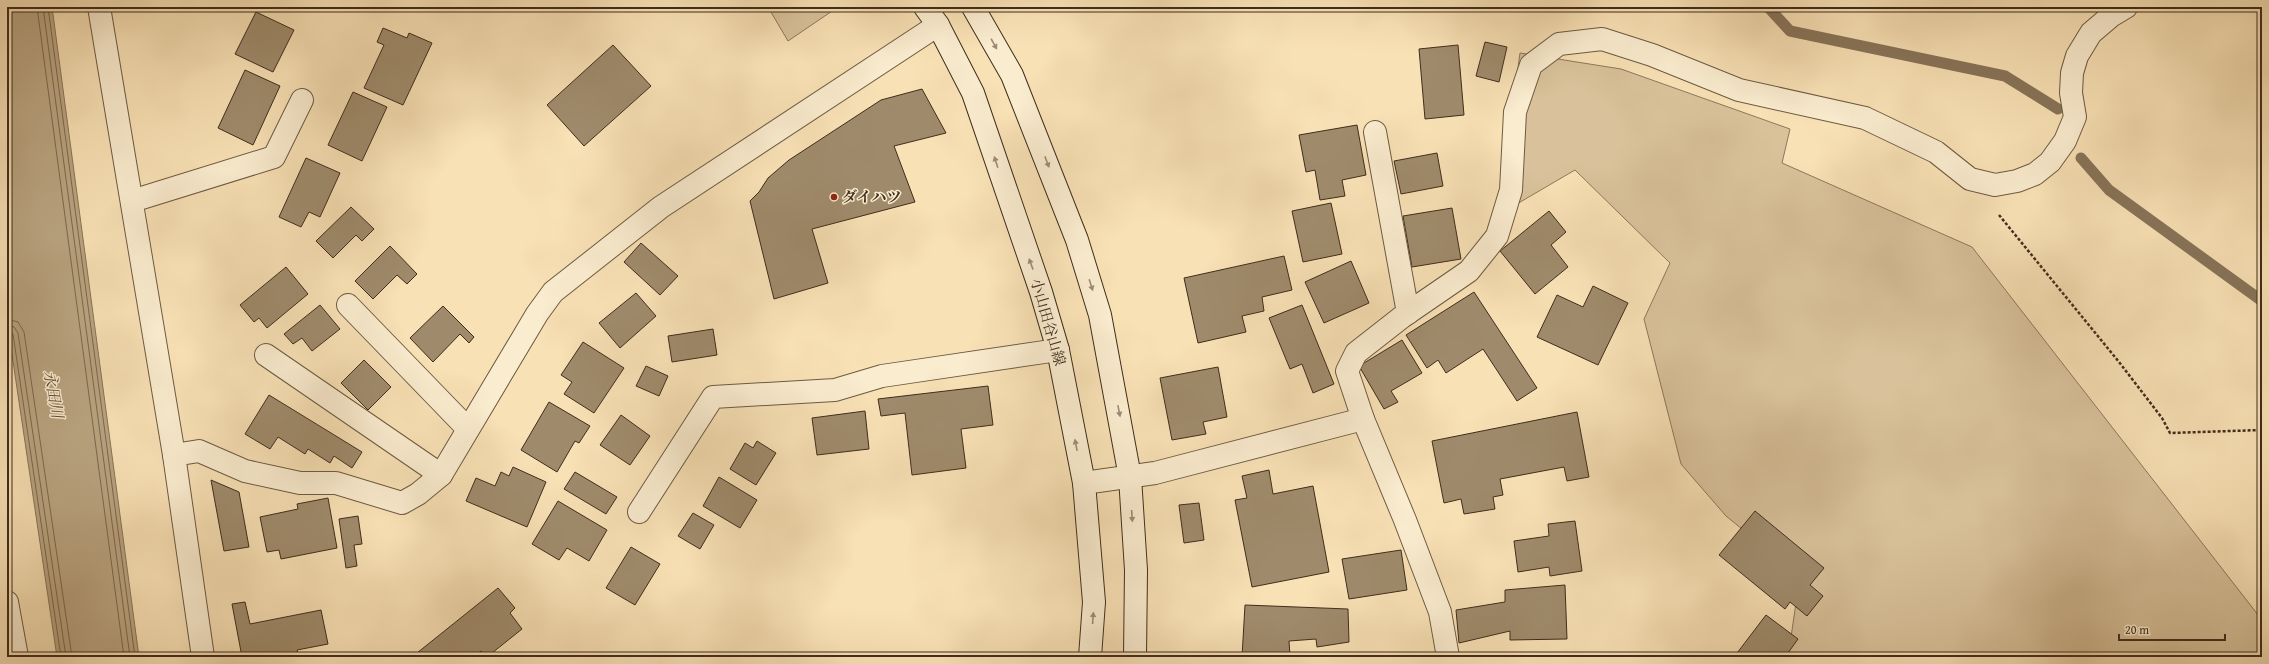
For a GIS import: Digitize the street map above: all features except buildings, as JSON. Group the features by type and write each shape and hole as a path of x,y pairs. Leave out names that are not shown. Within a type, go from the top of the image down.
{"street":[{"path":"99,7 174,455 203,657"},
{"name":"小山田谷山線","path":"925,7 938,25 973,93 1041,292 1058,350 1084,483 1094,602 1090,657"},
{"path":"973,7 1012,75 1076,240 1100,315 1130,477 1136,570 1135,657"},
{"path":"1448,657 1440,612 1405,520 1362,419 1347,371 1356,353 1408,313 1469,271 1498,236 1511,190 1515,112 1530,65 1559,44 1602,39 1652,55 1739,90 1865,118 1936,152 1970,179 1995,185 2016,181 2035,174 2050,162 2065,141 2075,117 2071,93 2072,73 2077,56 2091,33 2111,16 2126,7"},
{"path":"174,455 199,451 245,471 300,483 336,483 402,503 418,494 441,475 537,314 553,292 661,207 938,25"},
{"path":"132,201 274,157 302,100"},
{"path":"1375,132 1408,313"},
{"path":"348,305 468,429"},
{"path":"639,512 713,397 835,390 882,376 1058,350"},
{"path":"266,355 441,475"},
{"path":"1084,483 1155,473 1362,419"},
{"path":"7,602 17,657"}],"path":[{"path":"1970,179 2119,362 2162,418 2170,434 2262,430"}],"shaded area":[{"path":"768,7 838,7 788,41"},
{"path":"1520,53 1621,69 1790,129 1782,163 1972,247 2262,620 2262,657 1788,657 1800,576 1726,516 1681,464 1644,319 1670,263 1575,170 1498,215"}],"water":[{"name":"永田川","path":"7,7 52,7 139,657 57,657 7,321"}],"waterway":[{"path":"1768,7 1790,31 2005,76 2058,109"},
{"path":"2081,158 2109,190 2262,301"}],"place":[{"name":"ダイハツ","path":"834,197"}]}
